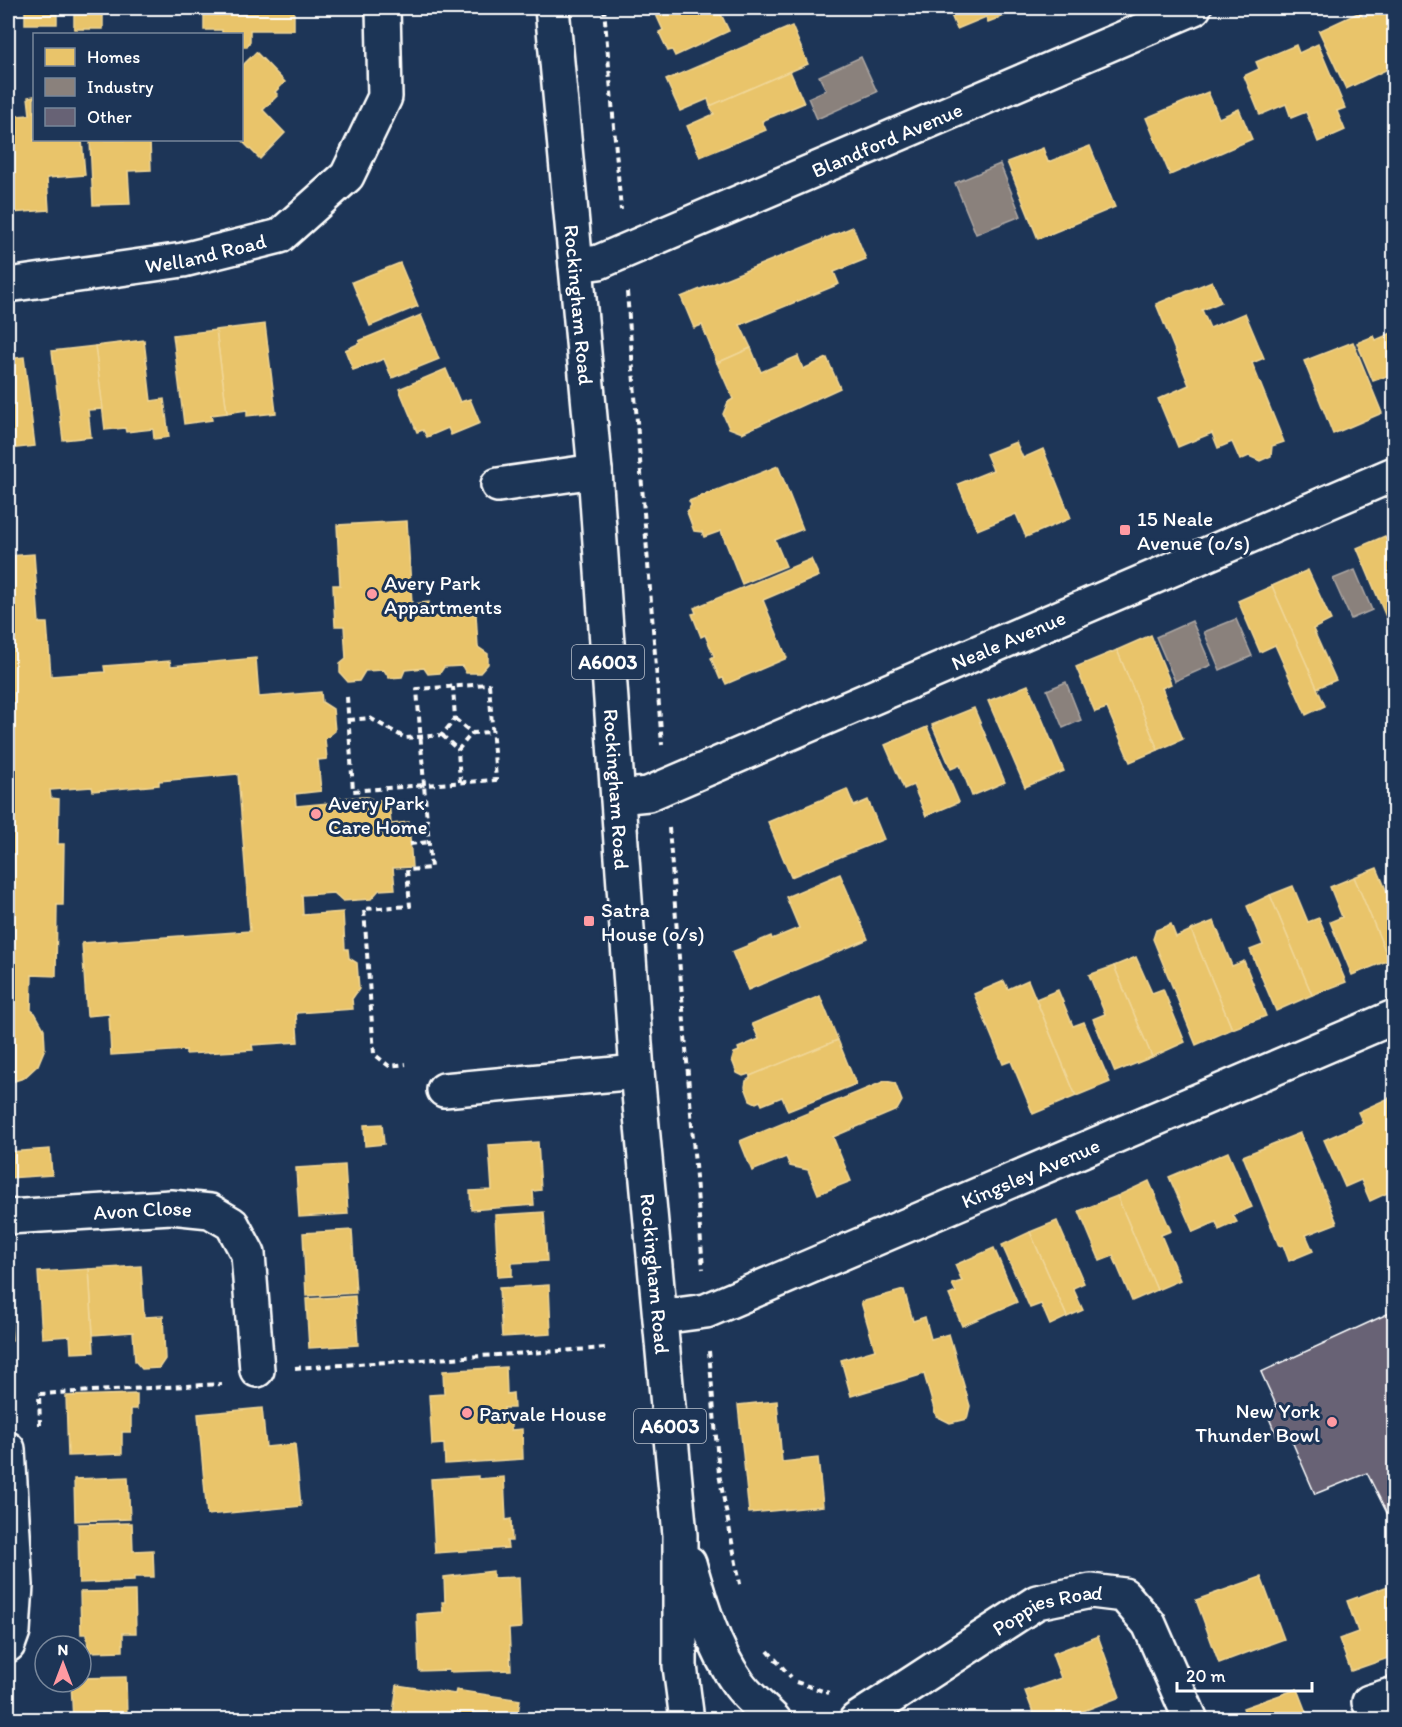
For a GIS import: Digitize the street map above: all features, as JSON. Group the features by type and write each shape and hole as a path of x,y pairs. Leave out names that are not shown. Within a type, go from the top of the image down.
{"street":[{"name":"Welland Road","path":"8,285 183,260 280,236 347,176 385,97 383,8"},
{"name":"Rockingham Road","path":"552,8 595,471 637,1072 680,1536 680,1666 687,1719"},
{"name":"Blandford Avenue","path":"576,265 599,262 1194,8"},
{"path":"498,485 595,471"},
{"name":"Neale Avenue","path":"618,797 648,794 1395,474"},
{"name":"Kingsley Avenue","path":"661,1317 706,1311 1395,1017"},
{"path":"444,1089 637,1072"},
{"name":"Avon Close","path":"8,1217 171,1207 210,1210 232,1224 248,1254 257,1370"},
{"path":"8,1449 16,1585 13,1631 8,1644"},
{"name":"Rockingham Road","path":"680,1536 723,1658 739,1684 774,1719"},
{"name":"Poppies Road","path":"856,1719 1037,1602 1091,1591 1124,1595 1149,1624 1191,1719"}],"path":[{"path":"604,8 621,216"},
{"path":"627,284 663,749"},
{"path":"347,697 353,791 424,785 460,782 496,780 489,684 417,689 424,785 431,868 407,870 410,906 364,909 374,1054 389,1066 406,1064"},
{"path":"348,720 370,717 405,738 442,735 455,719 453,687"},
{"path":"455,719 472,733 492,732"},
{"path":"460,782 458,750 472,733"},
{"path":"442,735 458,750"},
{"path":"669,827 703,1267"},
{"path":"410,844 429,842"},
{"path":"709,1346 719,1474 742,1594"},
{"path":"766,1649 797,1683 835,1695"}],"building: Homes":[{"path":"25,8 123,8 123,10 103,11 103,29 74,29 74,11 57,11 57,24 25,24"},
{"path":"204,8 294,8 294,30 250,30 250,41 247,47 243,47 243,33 204,30"},
{"path":"653,8 718,8 729,31 675,56 672,50 668,51 659,32 663,30"},
{"path":"948,8 1012,8 1014,12 988,22 986,17 957,29"},
{"path":"1388,8 1394,21 1394,66 1346,89 1319,31 1360,12 1363,17"},
{"path":"792,26 808,64 710,106 708,99 680,111 666,80"},
{"path":"1318,44 1345,108 1337,111 1345,130 1318,142 1306,112 1291,118 1286,104 1260,115 1244,76 1259,69 1256,62 1296,45 1299,53"},
{"path":"256,52 285,82 275,92 278,95 263,110 285,133 260,159 242,141 243,65"},
{"path":"790,71 804,103 762,121 766,130 700,157 687,126 714,114 710,106"},
{"path":"1208,92 1219,118 1239,109 1252,139 1170,175 1146,118"},
{"path":"33,96 33,141 82,141 85,175 47,178 49,210 11,213 8,134 18,133 16,116 30,115 28,97"},
{"path":"90,141 150,141 151,170 128,171 130,204 93,205"},
{"path":"1090,146 1115,207 1038,239 1007,162 1043,148 1048,162"},
{"path":"853,227 866,259 834,272 839,284 740,325 751,348 717,363 702,325 694,328 681,297"},
{"path":"400,263 418,306 370,326 352,282"},
{"path":"1212,281 1221,302 1202,310 1210,328 1245,313 1264,358 1252,363 1284,442 1272,446 1271,456 1260,461 1249,456 1240,460 1232,442 1218,448 1212,433 1178,447 1158,399 1189,385 1156,304"},
{"path":"421,315 439,359 392,378 384,359 353,370 345,350 360,343 359,341"},
{"path":"265,324 276,413 247,416 247,410 227,413 216,330"},
{"path":"216,330 227,413 211,415 212,420 184,424 173,335"},
{"path":"1394,332 1393,391 1387,376 1373,381 1357,343 1374,336 1376,340"},
{"path":"144,340 151,401 164,399 169,437 154,439 153,429 126,432 125,428 105,430 95,346"},
{"path":"1353,342 1382,413 1333,434 1304,361"},
{"path":"95,346 103,409 88,410 91,437 63,440 52,351"},
{"path":"751,348 761,372 798,356 803,369 827,358 840,388 742,433 729,428 723,414 728,402 733,399 717,363"},
{"path":"24,357 35,446 8,449 8,359"},
{"path":"446,369 460,402 470,399 480,423 451,435 448,428 427,437 423,430 417,432 399,389"},
{"path":"1016,442 1023,458 1043,449 1071,518 1026,537 1016,514 977,530 958,484 993,470 986,454"},
{"path":"778,466 803,529 775,540 786,566 742,584 721,531 704,537 702,532 694,531 687,512 691,505 689,501"},
{"name":"Avery Park Appartments","path":"407,521 412,604 429,602 430,617 476,614 478,647 488,654 488,664 480,673 466,673 462,666 444,667 440,673 428,674 424,668 405,670 402,677 389,678 384,670 365,671 359,681 348,682 340,673 340,664 346,659 344,626 335,626 333,585 340,585 337,525"},
{"path":"1385,536 1389,545 1394,543 1394,636 1357,548"},
{"name":"Avery Park Care Home","path":"34,554 39,623 47,623 51,676 105,672 104,666 170,661 171,666 256,658 259,697 321,692 322,702 333,709 335,731 325,739 327,759 318,760 321,791 295,794 296,806 329,803 334,798 367,797 374,800 389,800 391,824 409,822 412,867 393,868 395,889 379,890 371,899 343,901 334,893 302,895 303,915 343,912 345,949 348,949 349,958 357,963 359,989 352,999 353,1009 296,1013 298,1042 252,1045 253,1050 186,1054 186,1050 111,1055 109,1014 87,1016 82,943 250,931 238,774 159,781 159,785 93,791 92,787 50,790 51,798 59,799 58,844 64,844 63,905 57,905 56,976 32,975 31,1010 44,1029 45,1048 38,1065 24,1078 8,1083 8,556"},
{"path":"811,559 819,576 763,600 787,658 726,684 723,678 720,679 711,658 714,656 705,635 701,637 692,614 696,613 694,608"},
{"path":"1308,570 1331,620 1313,629 1336,680 1317,688 1272,586"},
{"path":"1272,586 1325,706 1306,715 1275,645 1260,652 1238,601"},
{"path":"1151,635 1171,684 1162,688 1183,739 1158,750 1117,650"},
{"path":"1117,650 1158,750 1130,762 1107,708 1095,712 1076,667"},
{"path":"1028,685 1064,771 1025,787 988,701"},
{"path":"974,708 1005,782 972,796 960,765 951,769 932,725"},
{"path":"927,727 959,802 926,816 913,785 904,789 885,745"},
{"path":"847,789 854,806 868,800 884,839 791,877 768,822"},
{"path":"1377,868 1389,897 1394,895 1394,958 1389,960 1354,877"},
{"path":"840,874 868,939 748,990 732,952 771,936 772,939 799,928 786,897"},
{"path":"1354,877 1389,960 1352,975 1330,922 1342,917 1330,887"},
{"path":"1293,886 1308,922 1319,918 1346,982 1312,995 1270,895"},
{"path":"1270,895 1312,995 1276,1011 1250,950 1263,945 1247,906"},
{"path":"1214,921 1232,966 1244,961 1266,1016 1232,1029 1191,930"},
{"path":"1171,924 1176,937 1191,930 1232,1029 1196,1045 1153,939 1156,930"},
{"path":"1136,957 1152,993 1163,989 1185,1042 1152,1057 1114,966"},
{"path":"1114,966 1152,1057 1115,1072 1093,1019 1105,1014 1089,975"},
{"path":"1028,980 1076,1096 1033,1114 1011,1061 1003,1064 974,994 1004,981 1008,989"},
{"path":"1058,990 1073,1026 1084,1022 1110,1082 1076,1096 1036,999"},
{"path":"820,996 838,1040 750,1076 737,1073 732,1060 734,1053 739,1051 738,1048 759,1039 752,1024"},
{"path":"838,1040 856,1084 788,1111 782,1097 762,1105 760,1101 756,1103 750,1100 745,1087 750,1076"},
{"path":"885,1081 895,1083 902,1101 897,1110 833,1137 851,1181 818,1194 808,1170 790,1166 786,1157 752,1171 740,1141"},
{"path":"1389,1098 1394,1111 1394,1190 1370,1201 1361,1180 1345,1187 1324,1140 1363,1123 1358,1112"},
{"path":"382,1124 384,1144 365,1146 364,1125"},
{"path":"1300,1133 1337,1223 1306,1235 1313,1251 1289,1261 1283,1245 1279,1246 1243,1156"},
{"path":"538,1142 541,1190 533,1191 534,1205 471,1210 470,1191 492,1190 489,1145"},
{"path":"50,1149 52,1175 8,1178 8,1152"},
{"path":"1228,1152 1252,1207 1233,1215 1237,1222 1219,1230 1216,1222 1193,1232 1169,1177"},
{"path":"345,1165 348,1214 299,1217 296,1168"},
{"path":"1149,1181 1171,1231 1161,1235 1180,1280 1157,1290 1117,1196"},
{"path":"1117,1196 1157,1290 1132,1301 1113,1256 1100,1261 1079,1211"},
{"path":"544,1212 547,1261 512,1263 512,1276 498,1277 495,1215"},
{"path":"1057,1221 1084,1283 1073,1288 1083,1310 1067,1317 1030,1232"},
{"path":"352,1230 356,1293 306,1296 303,1233"},
{"path":"1030,1232 1067,1317 1050,1325 1041,1304 1030,1308 1002,1245"},
{"path":"994,1248 1017,1302 962,1326 949,1295 956,1292 952,1284 962,1281 955,1265"},
{"path":"141,1266 144,1317 163,1316 165,1359 159,1368 142,1369 135,1361 133,1332 93,1335 89,1269"},
{"path":"89,1269 94,1352 71,1353 70,1336 42,1338 38,1272"},
{"path":"8,1276 12,1341 8,1342"},
{"path":"549,1285 551,1334 502,1337 499,1288"},
{"path":"904,1290 913,1321 925,1317 931,1339 949,1334 970,1406 967,1419 950,1423 936,1416 924,1374 851,1396 841,1360 875,1350 861,1302"},
{"path":"355,1296 358,1345 309,1348 306,1299"},
{"name":"Parvale House","path":"506,1367 507,1394 513,1393 514,1408 504,1408 505,1419 511,1418 511,1430 522,1429 523,1459 445,1464 444,1444 432,1445 429,1395 444,1394 443,1371"},
{"path":"137,1394 137,1409 131,1409 131,1432 122,1432 122,1454 68,1456 66,1396"},
{"path":"777,1401 782,1462 818,1458 823,1506 749,1513 738,1405"},
{"path":"262,1408 266,1447 295,1444 301,1506 207,1515 198,1414"},
{"path":"478,1476 478,1479 504,1477 506,1520 511,1519 512,1541 507,1541 508,1548 435,1553 431,1479"},
{"path":"128,1477 130,1519 75,1521 74,1479"},
{"path":"132,1523 133,1551 153,1550 154,1577 134,1577 134,1581 79,1583 78,1524"},
{"path":"493,1571 493,1578 519,1577 521,1628 509,1629 511,1670 419,1671 417,1614 443,1612 444,1577"},
{"path":"1261,1577 1284,1639 1219,1663 1196,1600"},
{"path":"1391,1585 1394,1594 1394,1656 1351,1671 1339,1639 1358,1632 1347,1601"},
{"path":"135,1591 136,1633 123,1633 123,1651 93,1652 93,1634 81,1634 80,1592"},
{"path":"1098,1636 1120,1697 1060,1720 1036,1720 1025,1691 1061,1678 1052,1654"},
{"path":"126,1677 127,1718 73,1720 72,1694 93,1694 93,1678"},
{"path":"397,1685 455,1694 456,1690 520,1700 517,1720 392,1720"},
{"path":"1297,1689 1309,1720 1247,1720 1243,1708"}],"building: Industry":[{"path":"861,57 877,92 817,119 808,98 826,90 819,76"},
{"path":"1000,164 1021,216 976,234 955,183"},
{"path":"1355,570 1372,610 1351,619 1333,579"},
{"path":"1236,619 1252,656 1220,670 1204,632"},
{"path":"1192,621 1211,665 1175,681 1156,637"},
{"path":"1066,682 1081,720 1063,728 1047,690"}],"building: Other":[{"name":"New York Thunder Bowl","path":"1394,1311 1394,1527 1367,1473 1315,1494 1288,1432 1277,1437 1266,1411 1277,1407 1261,1372"}],"place":[{"name":"15 Neale Avenue (o/s)","path":"1125,530"},
{"name":"Avery Park Appartments","path":"372,594"},
{"name":"Avery Park Care Home","path":"316,814"},
{"name":"Satra House (o/s)","path":"589,921"},
{"name":"Parvale House","path":"467,1413"},
{"name":"New York Thunder Bowl","path":"1332,1422"}]}
